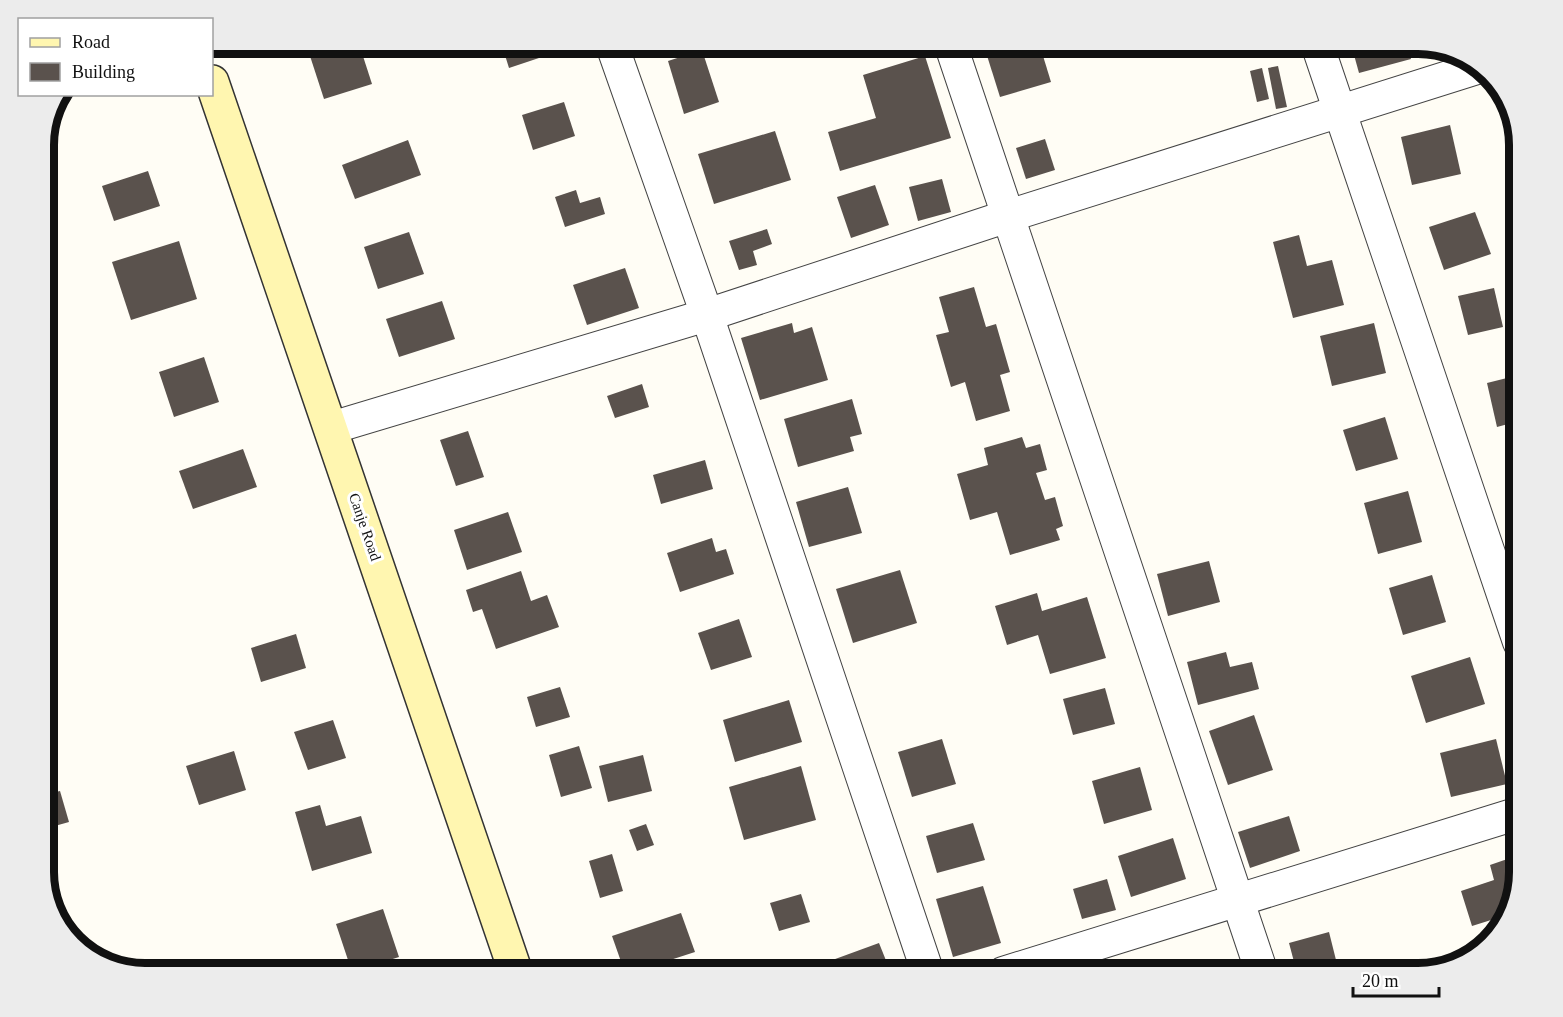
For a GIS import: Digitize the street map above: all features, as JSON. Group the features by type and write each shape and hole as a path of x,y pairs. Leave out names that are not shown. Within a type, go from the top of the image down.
{"street":[{"path":"615,54 707,315 924,963"},
{"path":"954,54 1258,963"},
{"path":"1320,54 1509,610"},
{"path":"331,428 707,315 1008,216 1469,69"},
{"name":"Canje Road","path":"213,85 512,963"},
{"path":"1038,963 1509,816"}],"building":[{"path":"362,54 372,84 324,99 310,56"},
{"path":"505,54 551,54 509,68"},
{"path":"690,54 703,54 719,102 684,114 668,61"},
{"path":"987,54 1042,54 1051,82 1000,97"},
{"path":"1354,54 1410,54 1411,59 1359,73"},
{"path":"925,56 951,138 840,171 828,132 876,118 863,75"},
{"path":"1278,66 1287,107 1276,109 1268,68"},
{"path":"1262,68 1269,99 1257,102 1250,71"},
{"path":"564,102 575,136 533,150 522,115"},
{"path":"1450,125 1461,174 1412,185 1401,137"},
{"path":"775,131 791,180 714,204 698,154"},
{"path":"1045,139 1055,170 1026,179 1016,148"},
{"path":"408,140 421,175 355,199 342,165"},
{"path":"148,171 160,206 114,221 102,186"},
{"path":"942,179 951,212 918,221 909,187"},
{"path":"875,185 889,225 851,238 837,197"},
{"path":"576,190 580,203 600,197 605,214 565,227 555,197"},
{"path":"1475,212 1491,254 1444,270 1429,227"},
{"path":"767,229 772,244 753,251 757,265 739,270 729,241"},
{"path":"409,232 424,274 378,289 364,247"},
{"path":"1299,235 1307,266 1332,260 1344,305 1293,318 1273,242"},
{"path":"179,241 197,299 131,320 112,262"},
{"path":"625,268 639,308 587,325 573,285"},
{"path":"974,287 986,327 996,324 1010,372 1000,375 1010,411 976,421 965,382 951,387 936,335 949,332 939,297"},
{"path":"1494,288 1503,327 1468,335 1458,296"},
{"path":"442,301 455,339 399,357 386,319"},
{"path":"792,323 794,333 812,327 828,380 760,400 741,338"},
{"path":"1374,323 1386,373 1332,386 1320,336"},
{"path":"204,357 219,402 174,417 159,372"},
{"path":"1509,378 1509,424 1497,427 1487,383"},
{"path":"642,384 649,407 615,418 607,396"},
{"path":"852,399 862,434 850,437 854,451 798,467 784,419"},
{"path":"1385,417 1398,459 1356,471 1343,430"},
{"path":"468,431 484,477 456,486 440,440"},
{"path":"1022,437 1026,448 1040,444 1047,470 1036,473 1045,500 1055,497 1063,526 1056,529 1060,540 1010,555 997,512 970,520 957,474 988,465 984,448"},
{"path":"243,449 257,487 193,509 179,471"},
{"path":"705,460 713,489 661,504 653,475"},
{"path":"1509,467 1509,484 1505,468"},
{"path":"848,487 862,533 809,547 796,502"},
{"path":"1408,491 1422,542 1378,554 1364,503"},
{"path":"508,512 522,552 467,570 454,530"},
{"path":"712,538 716,552 726,549 734,574 680,592 667,553"},
{"path":"1209,561 1220,602 1168,616 1157,574"},
{"path":"900,570 917,623 853,643 836,589"},
{"path":"521,571 531,601 547,595 559,627 496,649 482,609 473,612 466,590"},
{"path":"1432,575 1446,622 1403,635 1389,588"},
{"path":"1037,593 1042,611 1087,597 1106,658 1050,674 1038,635 1007,645 995,606"},
{"path":"739,619 752,657 711,670 698,633"},
{"path":"296,634 306,668 261,682 251,648"},
{"path":"1226,652 1230,667 1252,662 1259,689 1198,705 1187,662"},
{"path":"1470,657 1485,704 1426,723 1411,676"},
{"path":"560,687 570,717 536,727 527,697"},
{"path":"1105,688 1115,724 1073,735 1063,699"},
{"path":"789,700 802,742 735,762 723,720"},
{"path":"1254,715 1273,770 1228,785 1209,731"},
{"path":"333,720 346,758 308,770 294,732"},
{"path":"942,739 956,784 912,797 898,752"},
{"path":"1496,739 1507,784 1451,797 1440,753"},
{"path":"579,746 592,788 561,797 549,755"},
{"path":"234,751 246,790 199,805 186,766"},
{"path":"643,755 652,791 608,802 599,766"},
{"path":"801,766 816,820 744,840 729,787"},
{"path":"1140,767 1152,810 1104,824 1092,781"},
{"path":"60,791 69,822 54,826 54,792"},
{"path":"320,805 326,826 361,816 372,853 312,871 295,812"},
{"path":"1289,816 1300,851 1250,868 1238,832"},
{"path":"973,823 985,860 937,873 926,836"},
{"path":"646,824 654,845 637,851 629,830"},
{"path":"1173,838 1186,879 1131,897 1118,856"},
{"path":"612,854 623,891 600,898 589,861"},
{"path":"1509,858 1508,884 1504,901 1497,918 1472,926 1461,891 1494,880 1490,865"},
{"path":"1107,879 1116,910 1082,919 1073,889"},
{"path":"983,886 1001,943 953,957 936,899"},
{"path":"801,894 810,922 779,931 770,903"},
{"path":"383,909 399,957 380,963 349,963 336,924"},
{"path":"681,913 695,952 661,963 621,963 612,936"},
{"path":"1329,932 1337,963 1294,963 1289,943"},
{"path":"879,943 887,963 827,963"}]}
